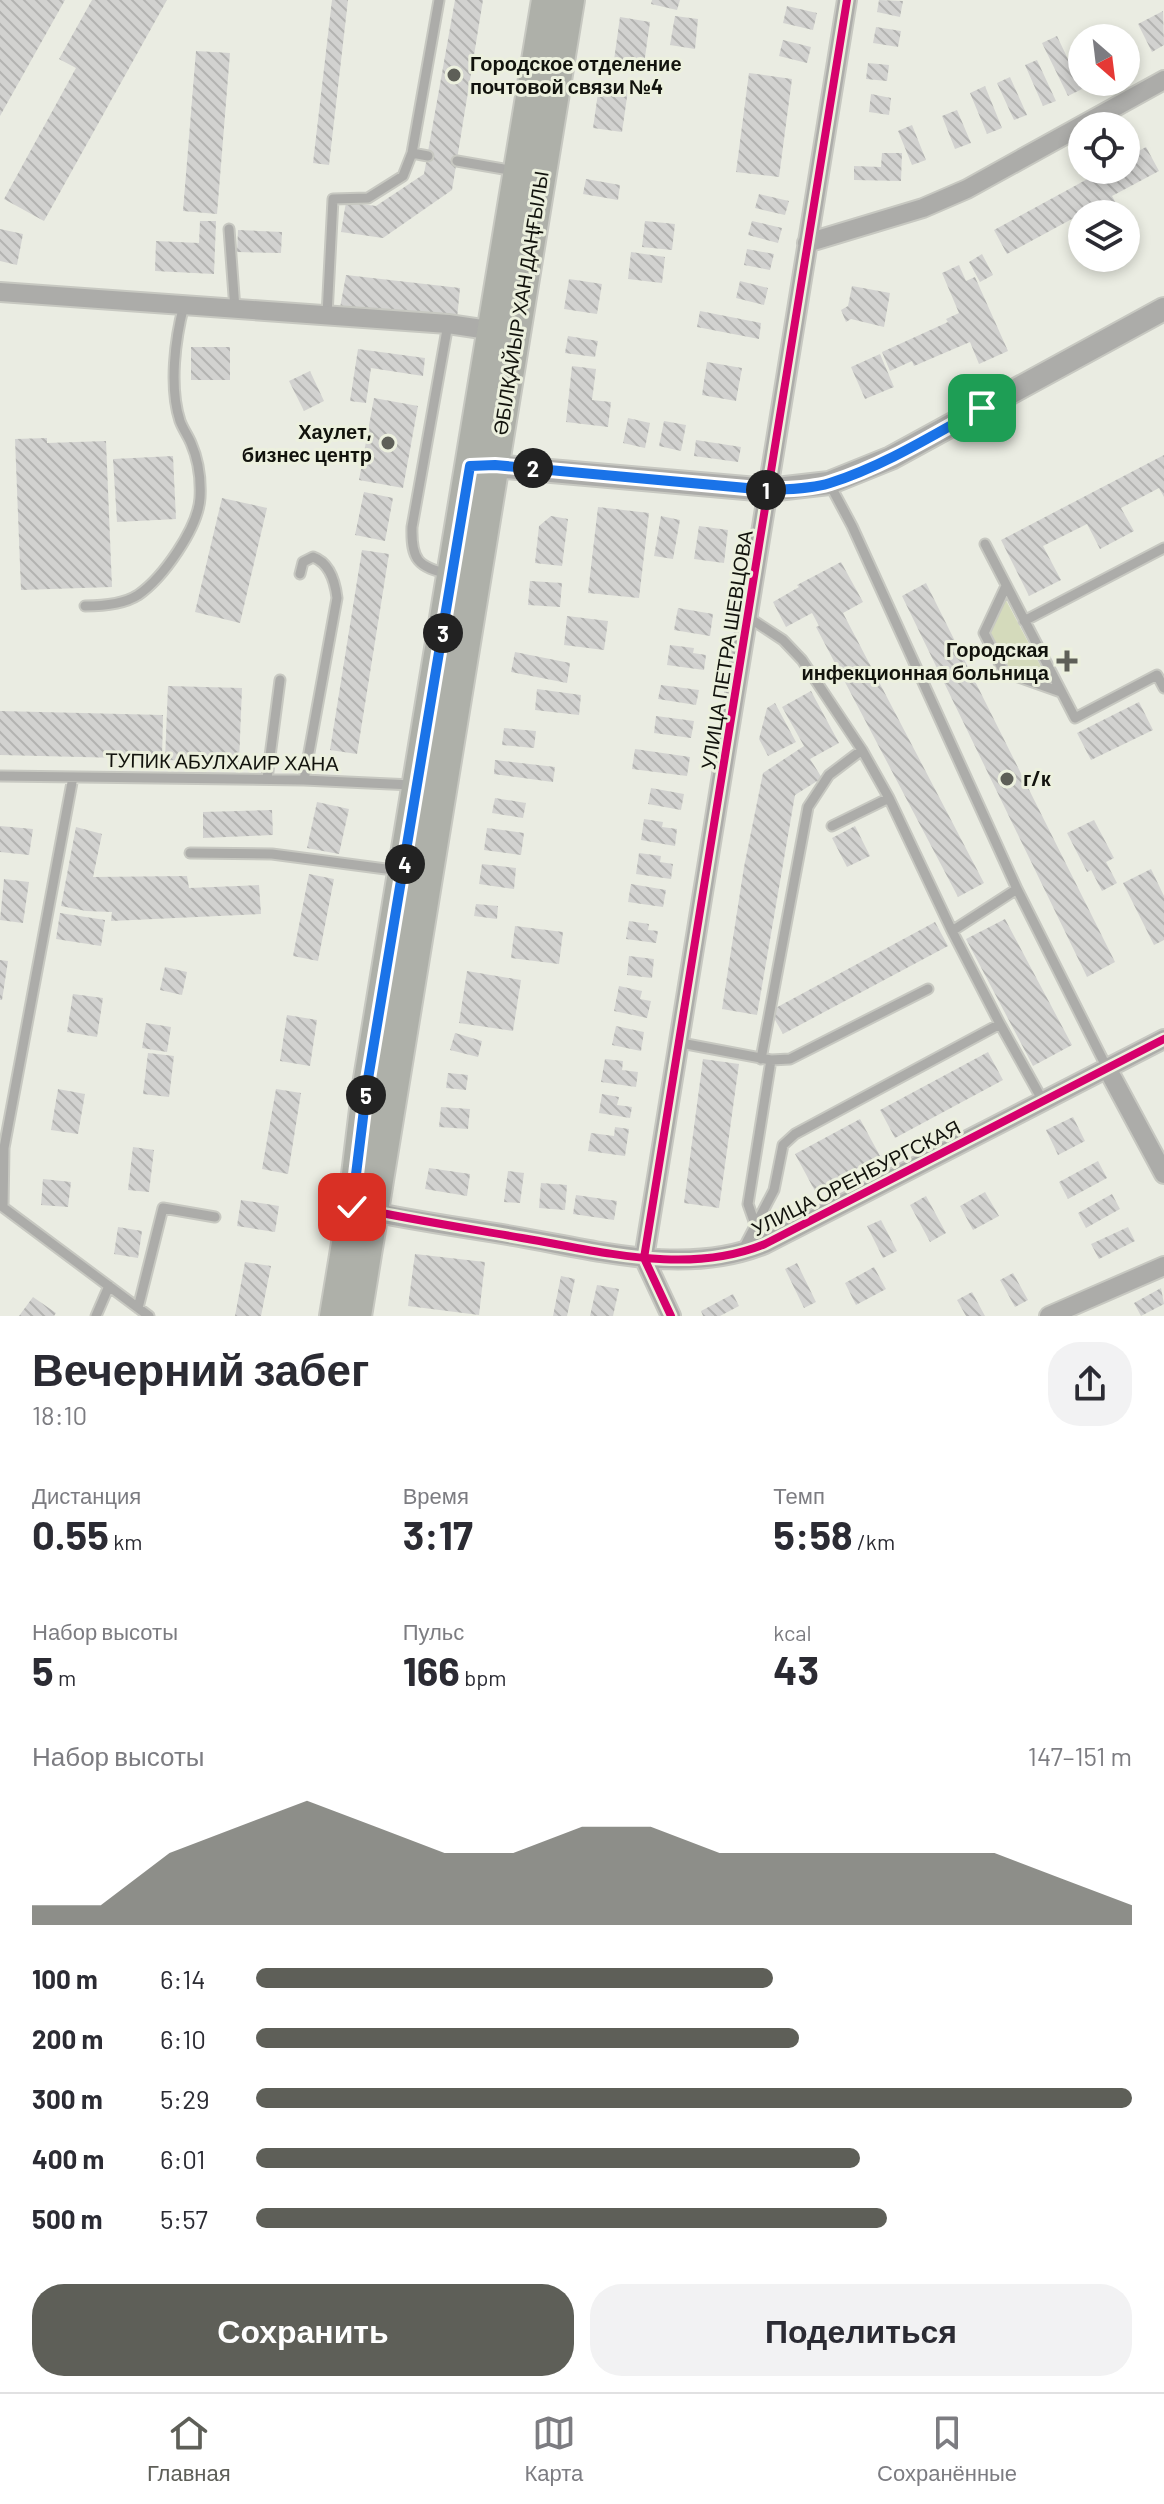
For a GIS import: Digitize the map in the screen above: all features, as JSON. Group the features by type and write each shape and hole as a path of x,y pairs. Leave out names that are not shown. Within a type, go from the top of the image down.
{"main road":[{"name":"ӘБІЛҚАЙЫР ХАН ДАҢҒЫЛЫ","path":"504,333 518,172 546,0"},
{"name":"ӘБІЛҚАЙЫР ХАН ДАҢҒЫЛЫ","path":"334,1316 362,1210 504,333 570,0"},
{"name":"ӘБІЛҚАЙЫР ХАН ДАҢҒЫЛЫ","path":"357,1316 367,1085 404,872 431,787 452,575 482,465"}],"street":[{"name":"УЛИЦА ПЕТРА ШЕВЦОВА","path":"644,1258 847,0"},
{"path":"807,243 923,208 967,189 1164,80"},
{"path":"0,292 448,324 504,333"},
{"path":"482,465 768,490 829,483 891,458 1164,309"},
{"name":"УЛИЦА ОРЕНБУРГСКАЯ","path":"362,1210 644,1258 704,1259 740,1254 1164,1039"},
{"path":"1107,1068 1164,1174"},
{"path":"644,1258 671,1316"},
{"path":"1049,1316 1164,1266"}],"lane":[{"path":"327,315 333,199 368,198 403,176 412,153 439,0"},
{"path":"412,153 428,156"},
{"path":"457,161 518,172"},
{"path":"229,229 235,309"},
{"path":"85,606 103,606 136,597 157,579 175,555 200,501 199,477 192,445 180,422 176,399 175,337 184,305"},
{"path":"448,324 412,527 412,545 417,560 427,569 452,575"},
{"path":"829,483 852,526 1017,889 1107,1068"},
{"path":"985,544 1075,718 1157,675 1164,688"},
{"path":"1024,621 1164,548"},
{"path":"300,574 303,562 313,557 322,561 332,575 337,598 304,780"},
{"path":"1006,586 984,633 1004,672 1061,692"},
{"path":"748,617 783,640 802,660 862,750 889,798 952,931 1043,1101"},
{"path":"267,779 280,680"},
{"path":"755,1224 748,1204 766,1060 808,807 829,775 862,750"},
{"name":"ТУПИК АБУЛХАИР ХАНА","path":"0,776 267,779 431,787"},
{"path":"73,777 4,1148 1,1206 149,1316"},
{"path":"832,826 889,798"},
{"path":"190,853 272,854 404,872"},
{"path":"952,931 1017,889"},
{"path":"681,1043 766,1060 790,1059 928,989"},
{"path":"740,1254 774,1190 783,1145 795,1134 1000,1024"},
{"path":"138,1308 163,1208 215,1217"},
{"path":"96,1316 109,1286"}],"green space":[{"path":"1006,600 1047,678 1010,669 990,632"}],"building":[{"path":"0,0 65,0 0,116"},
{"path":"92,0 167,0 44,221 4,199 76,68 59,59"},
{"path":"332,0 348,0 329,165 313,163"},
{"path":"455,0 483,0 452,190 383,238 341,232 346,202 376,206 424,174"},
{"path":"652,0 680,0 677,10 651,4"},
{"path":"879,0 903,1 900,17 877,12"},
{"path":"787,6 817,13 813,30 783,23"},
{"path":"1163,11 1164,45 1152,52 1138,24"},
{"path":"675,16 698,19 695,49 670,45"},
{"path":"620,17 650,22 644,64 614,60"},
{"path":"876,27 901,31 898,47 873,43"},
{"path":"1057,36 1068,59 1068,96 1042,43"},
{"path":"783,40 811,47 807,63 779,56"},
{"path":"196,51 230,53 217,214 183,211"},
{"path":"1037,60 1056,101 1043,106 1025,65"},
{"path":"868,63 889,65 887,81 866,79"},
{"path":"749,73 792,79 779,177 736,172"},
{"path":"1010,77 1027,115 1014,120 997,83"},
{"path":"599,86 628,90 622,132 593,128"},
{"path":"985,86 1002,128 987,134 970,93"},
{"path":"871,94 891,98 889,115 869,112"},
{"path":"957,110 971,143 955,149 942,116"},
{"path":"912,125 926,160 912,165 898,131"},
{"path":"1146,147 1159,171 1140,181 1140,150"},
{"path":"882,153 902,153 901,181 854,180 854,166 881,167"},
{"path":"586,179 620,185 618,200 583,194"},
{"path":"1078,184 1135,184 1112,196 1114,200 1068,200 1068,221 1007,254 994,230"},
{"path":"759,194 789,201 785,215 755,208"},
{"path":"200,221 216,221 214,274 155,271 156,241 199,243"},
{"path":"645,221 675,224 672,250 642,247"},
{"path":"752,221 782,228 778,243 748,235"},
{"path":"0,229 23,234 17,265 0,261"},
{"path":"238,230 282,232 281,253 237,252"},
{"path":"747,249 774,254 770,270 744,265"},
{"path":"631,252 665,257 662,283 628,279"},
{"path":"982,254 993,275 980,282 969,262"},
{"path":"959,265 966,281 975,277 1008,351 979,364 970,342 914,366 912,361 890,371 882,352 948,322 946,319 959,313 942,273"},
{"path":"346,275 460,288 457,319 340,308"},
{"path":"569,279 602,284 597,314 564,309"},
{"path":"740,281 768,288 764,305 736,298"},
{"path":"852,286 890,293 884,327 851,319 846,322 841,310 848,306"},
{"path":"700,311 761,323 759,339 697,327"},
{"path":"568,336 598,341 595,357 565,353"},
{"path":"191,347 230,347 230,380 191,380"},
{"path":"358,349 425,358 423,376 371,368 366,403 350,401"},
{"path":"880,354 894,387 865,399 851,367"},
{"path":"707,362 742,368 736,401 702,395"},
{"path":"572,366 596,369 592,400 611,402 608,427 566,422"},
{"path":"310,371 324,401 304,411 289,381"},
{"name":"Хаулет, бизнес центр","path":"374,398 418,406 403,488 359,480"},
{"path":"628,418 650,423 645,448 623,443"},
{"path":"664,421 686,425 681,451 659,446"},
{"path":"47,438 47,443 106,441 112,587 21,590 15,439"},
{"path":"696,440 741,447 738,462 694,456"},
{"path":"1164,455 1164,497 1159,488 1121,508 1134,531 1100,549 1087,524 1043,546 1061,580 1029,596 1001,540"},
{"path":"173,456 176,519 117,522 113,459"},
{"path":"364,492 393,498 385,541 355,535"},
{"path":"222,498 267,508 240,623 195,612"},
{"path":"598,507 649,513 639,598 588,593"},
{"path":"551,516 568,519 562,566 535,563 539,526"},
{"path":"661,516 680,520 673,559 654,556"},
{"path":"699,526 728,530 724,563 694,559"},
{"path":"362,550 389,554 357,754 330,750"},
{"path":"841,562 863,602 843,613 984,883 958,897 816,627 819,626 812,613 786,627 773,602 799,587 797,585"},
{"path":"530,581 562,583 560,607 528,605"},
{"name":"г/к","path":"926,583 1115,962 1087,977 902,596"},
{"path":"678,608 713,614 710,636 674,630"},
{"path":"567,616 608,621 604,650 564,645"},
{"path":"670,645 694,648 693,653 706,655 704,670 667,665"},
{"path":"515,652 570,663 567,683 511,672"},
{"path":"661,685 699,690 696,705 658,699"},
{"path":"168,686 242,688 239,762 165,760"},
{"path":"537,689 581,695 579,715 535,710"},
{"path":"811,691 839,743 810,759 822,778 795,795 757,1015 722,1009 744,867 763,773 804,746 782,707"},
{"path":"1139,702 1153,730 1091,760 1077,733"},
{"path":"775,703 796,742 768,756 759,739 767,708"},
{"path":"0,711 163,715 162,759 0,755"},
{"path":"656,716 694,721 691,738 654,733"},
{"path":"504,728 536,731 534,748 502,745"},
{"path":"635,749 690,757 687,776 632,769"},
{"path":"495,760 555,767 553,782 494,774"},
{"path":"651,788 684,794 681,810 648,804"},
{"path":"495,798 526,803 523,818 492,813"},
{"path":"317,802 349,809 339,854 307,848"},
{"path":"272,810 273,835 203,838 203,812"},
{"path":"644,819 663,822 662,827 677,829 675,846 641,840"},
{"path":"1094,820 1114,858 1106,862 1117,883 1102,891 1091,870 1087,872 1067,833"},
{"path":"0,826 33,829 29,855 0,852"},
{"path":"855,826 870,856 847,867 832,838"},
{"path":"76,827 102,834 93,877 187,876 189,888 259,885 261,914 111,921 112,912 61,906"},
{"path":"487,828 524,833 521,855 484,850"},
{"path":"639,853 661,856 660,862 673,864 671,879 636,874"},
{"path":"482,864 516,868 514,889 479,884"},
{"path":"1151,869 1164,896 1164,940 1154,945 1123,883"},
{"path":"309,874 334,879 318,961 293,956"},
{"path":"4,879 29,882 23,923 0,920"},
{"path":"631,884 666,890 663,907 628,902"},
{"path":"476,904 498,906 497,919 474,916"},
{"path":"60,913 105,920 101,946 56,939"},
{"path":"1005,919 1072,1045 1033,1066 966,939"},
{"path":"629,921 649,924 648,930 658,931 656,943 626,939"},
{"path":"935,922 948,946 783,1034 770,1011"},
{"path":"515,926 563,932 559,964 511,958"},
{"path":"629,956 654,959 652,978 627,975"},
{"path":"0,960 8,961 2,1000 0,1000"},
{"path":"165,967 187,972 182,995 160,990"},
{"path":"467,971 521,980 513,1031 459,1023"},
{"path":"619,986 642,991 640,999 651,1001 647,1018 614,1011"},
{"path":"73,994 103,998 97,1037 67,1032"},
{"path":"287,1015 317,1020 310,1066 280,1061"},
{"path":"146,1023 171,1027 167,1052 142,1048"},
{"path":"616,1026 644,1032 641,1051 612,1045"},
{"path":"455,1033 482,1041 478,1057 450,1050"},
{"path":"988,1052 1003,1080 895,1138 880,1110"},
{"path":"148,1053 174,1056 169,1097 143,1094"},
{"path":"605,1059 623,1061 622,1070 638,1072 636,1087 601,1082"},
{"path":"703,1059 739,1064 719,1208 684,1203"},
{"path":"448,1073 468,1075 466,1090 446,1088"},
{"path":"58,1089 85,1094 78,1134 51,1130"},
{"path":"276,1089 301,1093 288,1174 262,1169"},
{"path":"602,1094 619,1097 617,1105 632,1107 630,1118 599,1113"},
{"path":"441,1107 470,1109 468,1129 439,1127"},
{"path":"1073,1117 1085,1141 1058,1155 1046,1130"},
{"path":"860,1119 880,1156 815,1191 795,1154"},
{"path":"615,1127 629,1129 625,1156 588,1151 591,1133 614,1136"},
{"path":"133,1147 154,1150 149,1192 128,1190"},
{"path":"1098,1161 1107,1178 1068,1199 1059,1182"},
{"path":"429,1168 470,1174 467,1196 425,1189"},
{"path":"508,1171 524,1173 520,1203 504,1202"},
{"path":"43,1179 71,1182 68,1207 41,1205"},
{"path":"541,1183 567,1185 565,1210 539,1208"},
{"path":"985,1192 999,1216 973,1230 960,1206"},
{"path":"1112,1194 1120,1209 1086,1228 1078,1213"},
{"path":"576,1195 617,1201 614,1220 573,1214"},
{"path":"926,1196 946,1233 930,1242 910,1205"},
{"path":"241,1200 279,1206 275,1232 237,1226"},
{"path":"881,1220 897,1251 883,1258 867,1226"},
{"path":"118,1227 142,1231 138,1258 114,1254"},
{"path":"1128,1227 1135,1241 1099,1259 1091,1244"},
{"path":"415,1254 485,1262 479,1315 408,1306"},
{"path":"245,1262 271,1266 261,1316 235,1316"},
{"path":"797,1263 816,1302 804,1308 785,1269"},
{"path":"874,1267 886,1289 856,1305 845,1283"},
{"path":"1013,1273 1028,1300 1015,1307 1000,1280"},
{"path":"561,1276 575,1279 567,1316 553,1316"},
{"path":"597,1285 619,1289 613,1316 590,1316"},
{"path":"1161,1288 1164,1304 1141,1316 1134,1303"},
{"path":"972,1292 985,1316 966,1316 957,1300"},
{"path":"733,1294 739,1306 720,1316 703,1316 701,1311"},
{"path":"33,1297 56,1313 54,1316 19,1316"}],"cycle path":[{"path":"671,1316 644,1258 847,0"},
{"path":"352,1207 644,1258 675,1260 735,1253 765,1244 1164,1039"}],"place":[{"name":"Городское отделение почтовой связи №4","path":"454,75"},
{"name":"Хаулет, бизнес центр","path":"388,443"},
{"name":"Городская инфекционная больница","path":"1067,661"},
{"name":"г/к","path":"1007,779"}],"route":[{"path":"352,1207 367,1085 470,466 495,465 768,490 809,487 829,483 891,458 982,408"}]}
